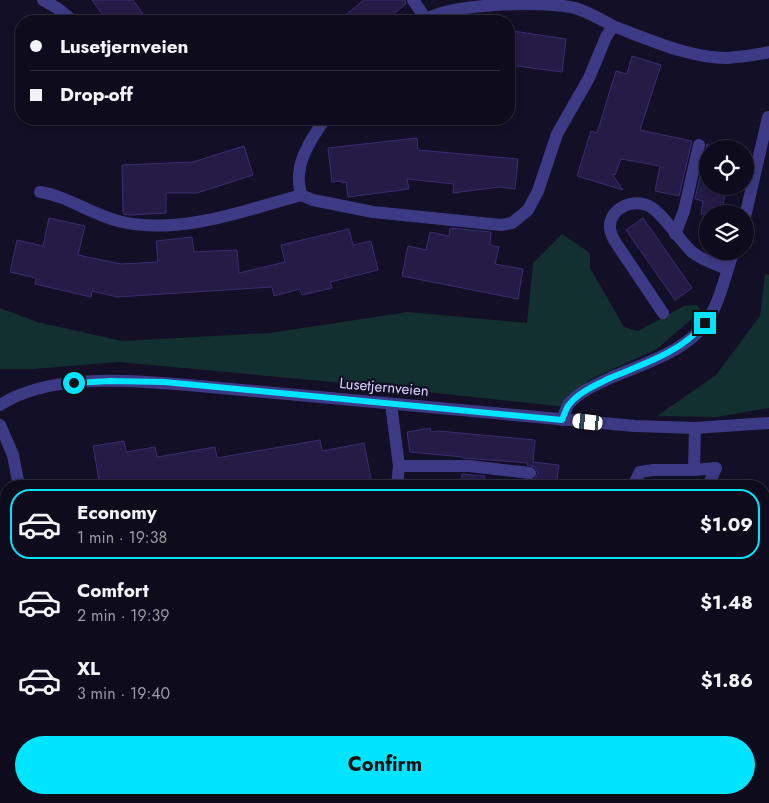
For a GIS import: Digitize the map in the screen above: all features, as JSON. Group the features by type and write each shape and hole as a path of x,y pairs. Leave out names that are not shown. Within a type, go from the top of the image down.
{"street":[{"path":"43,0 66,15"},
{"path":"413,0 422,15"},
{"path":"441,15 505,4 558,5 578,9 613,26 670,46 708,55 725,58 769,52"},
{"path":"40,192 56,195 103,217 138,224 161,225 205,220 301,195 313,200 387,214 493,225 512,222 528,210 533,202 557,134 589,78 613,26"},
{"path":"748,205 768,117"},
{"path":"301,195 299,175 303,158 311,140 322,125"},
{"path":"675,234 684,211 699,145"},
{"path":"663,313 609,230 610,220 616,211 627,204 637,203 650,206 698,256 727,269"},
{"path":"562,420 568,406 588,389 657,358 680,346 698,332 717,304 730,260"},
{"name":"Lusetjernveien","path":"0,405 19,396 44,388 74,383 106,381 164,382 620,425 695,428 769,423"},
{"path":"391,404 399,466 398,480"},
{"path":"0,425 12,456 18,480"},
{"path":"694,470 695,428"},
{"path":"399,466 469,466 530,473"},
{"path":"636,480 640,472 653,470 716,468 711,480"}],"green space":[{"path":"562,234 590,253 590,268 624,327 638,331 684,306 697,305 701,311 657,349 589,380 566,407 343,383 119,362 33,369 0,369 0,308 37,322 122,341 270,333 408,312 527,323 533,263"},
{"path":"765,274 769,275 769,408 717,417 657,416 716,375 760,316"}],"building":[{"path":"92,0 133,0 143,14 142,15 103,15"},
{"path":"364,0 405,0 406,4 392,15 345,15"},
{"path":"515,31 566,39 562,72 515,66"},
{"path":"632,56 661,65 640,130 692,141 679,196 655,191 660,166 621,159 615,175 612,174 623,190 577,176 591,131 597,133 616,71 627,74"},
{"path":"417,138 418,150 518,159 515,189 499,187 453,193 454,184 407,179 409,189 348,197 346,182 332,182 328,148"},
{"path":"244,146 253,175 197,193 166,193 166,213 123,214 122,165 193,162"},
{"path":"699,181 699,195 725,195 723,205 702,205 703,201 695,199"},
{"path":"49,218 85,226 78,255 121,264 158,262 156,241 192,237 194,252 237,250 239,273 285,262 281,245 349,229 353,245 371,241 378,270 330,282 332,288 302,295 300,289 274,296 272,287 117,297 92,291 91,297 35,284 36,278 10,272 17,240 43,246"},
{"path":"643,218 692,288 675,300 626,230"},
{"path":"450,228 491,232 490,245 499,247 495,264 523,269 518,299 402,276 408,246 426,250 430,232 449,236"},
{"path":"430,428 431,432 439,431 535,440 533,462 559,465 557,480 534,480 538,473 535,467 527,465 528,463 410,452 407,432"},
{"path":"320,440 322,451 364,443 371,480 99,480 93,446 124,441 126,452 155,447 157,457 215,447 217,458"},
{"path":"462,474 485,476 485,480 462,480"}],"route":[{"path":"74,383 98,381 164,382 562,420 568,406 588,389 680,346 698,332 705,323"}]}
